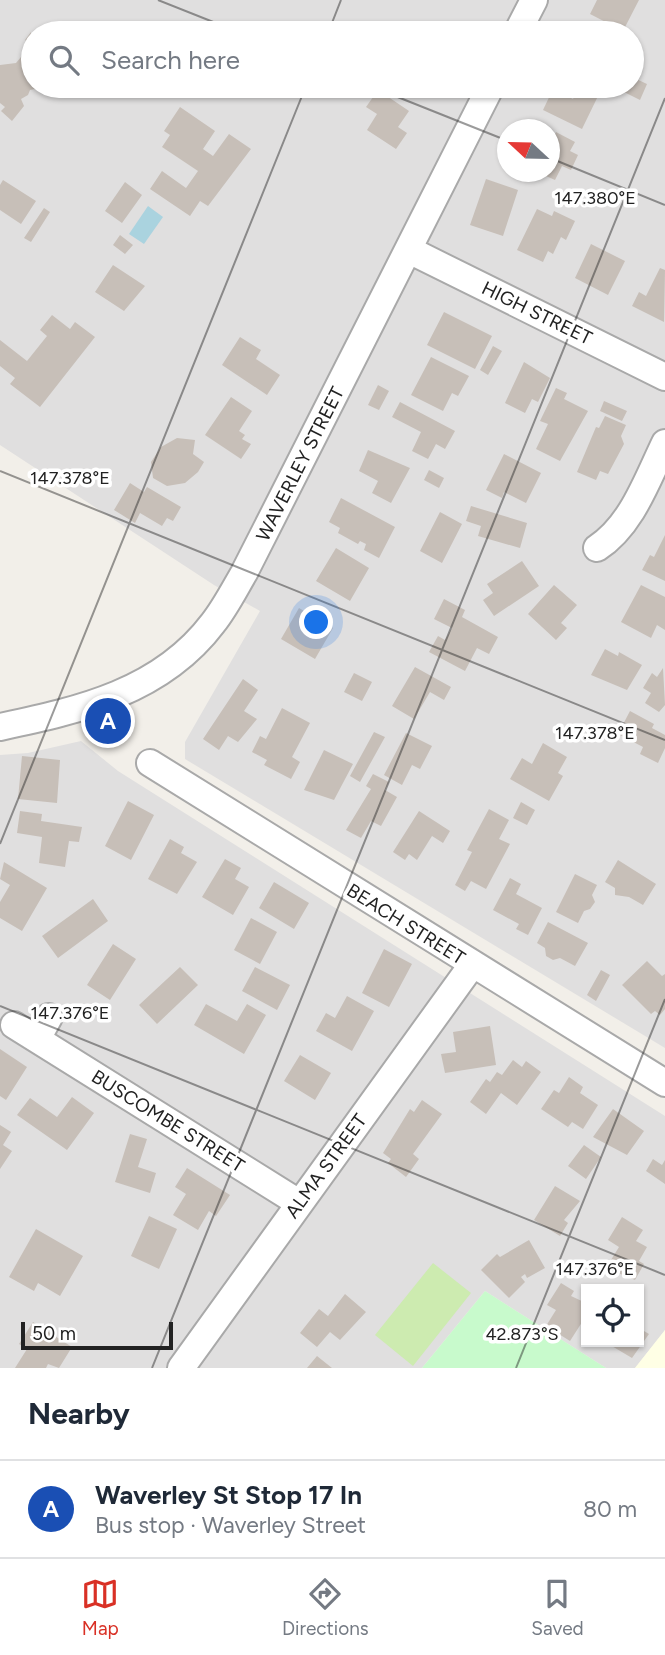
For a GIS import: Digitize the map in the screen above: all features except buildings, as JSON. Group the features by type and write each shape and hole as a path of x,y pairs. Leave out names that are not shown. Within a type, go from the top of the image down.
{"street":[{"path":"523,21 534,0"},
{"name":"WAVERLEY STREET","path":"0,727 80,709 116,696 162,673 186,653 213,624 244,573 485,98"},
{"name":"HIGH STREET","path":"409,250 665,377"},
{"path":"597,548 613,538 631,512 665,443"},
{"name":"BEACH STREET","path":"149,763 665,1083"},
{"name":"ALMA STREET","path":"181,1368 472,965"},
{"name":"BUSCOMBE STREET","path":"33,1027 299,1203"}],"shaded area":[{"path":"0,0 665,0 665,1048 185,759 185,742 260,611 214,585 0,445"},
{"path":"81,741 118,771 665,1116 665,1330 635,1368 606,1368 485,1291 422,1368 0,1368 0,755 28,753"},
{"path":"665,1330 665,1368 635,1368"}],"green space":[{"path":"433,1263 471,1293 413,1366 375,1335"},
{"path":"485,1291 606,1368 422,1368"}],"water":[{"path":"148,206 163,217 144,244 129,234"}],"place":[{"name":"Waverley St Stop 17 In","path":"108,721"}]}
